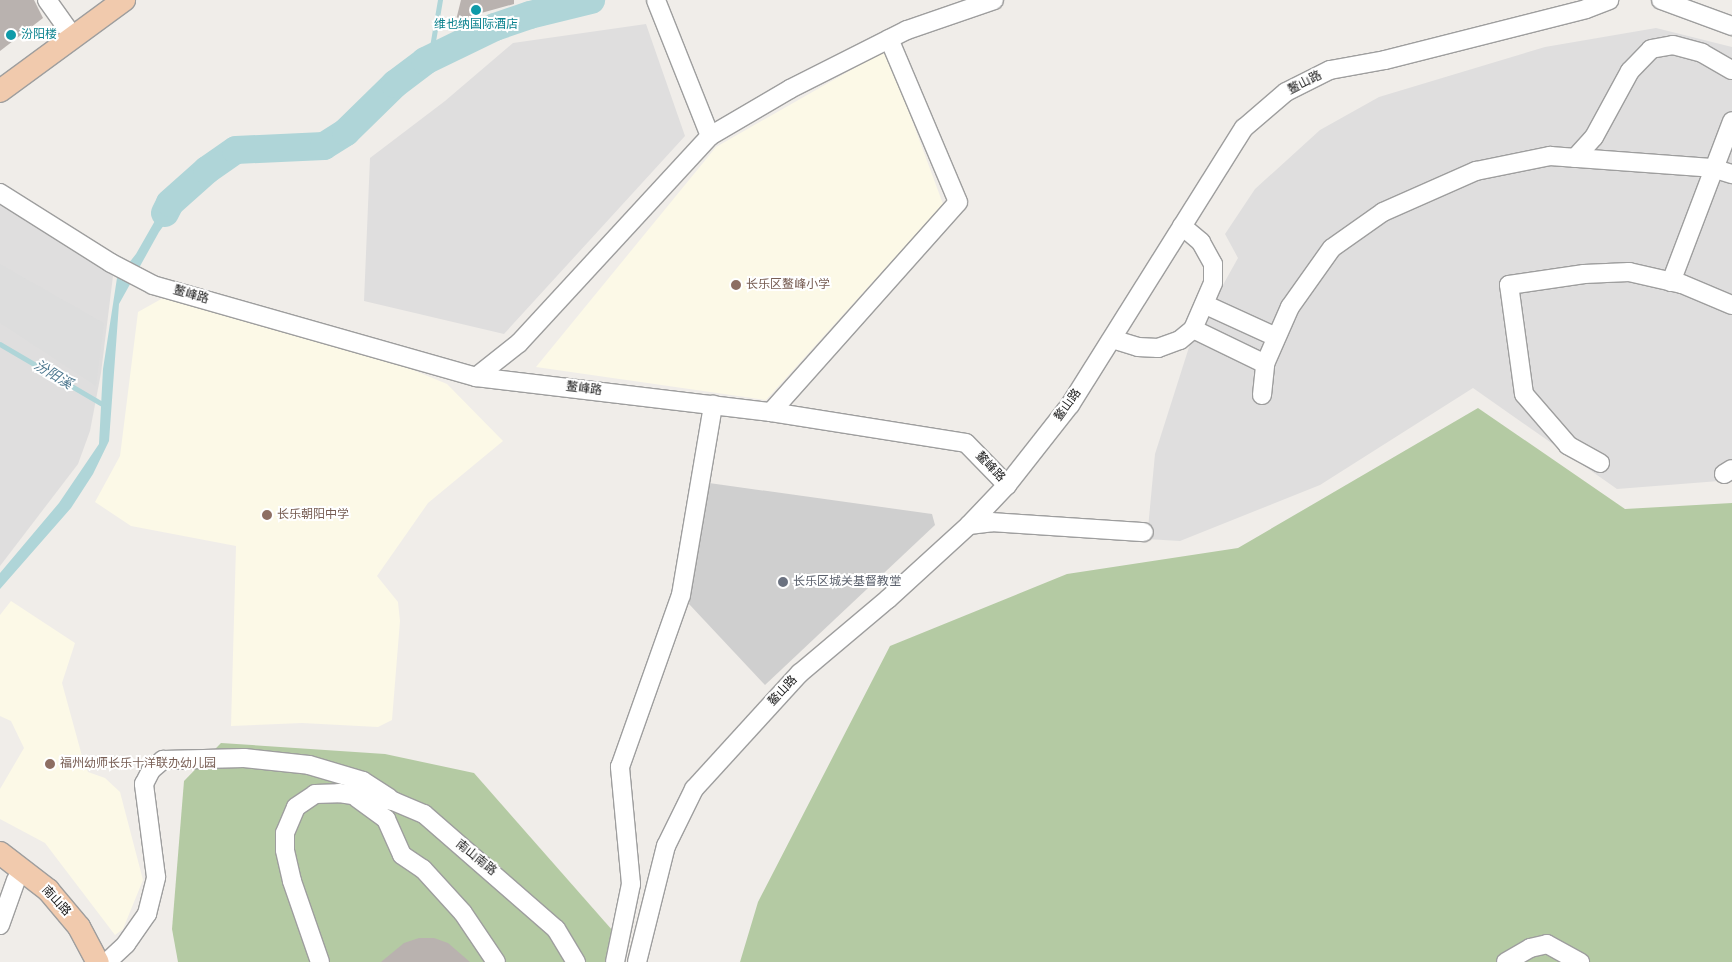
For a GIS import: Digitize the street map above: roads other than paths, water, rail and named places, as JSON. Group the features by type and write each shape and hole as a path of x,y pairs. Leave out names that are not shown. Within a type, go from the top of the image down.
{"main road":[{"path":"0,91 124,0"},
{"name":"南山路","path":"0,853 48,890 79,927 98,962"},
{"name":"南山路","path":"8,875 68,934 82,962"}],"street":[{"path":"48,0 74,38"},
{"path":"476,377 519,343 710,136 790,89 889,39 994,0"},
{"name":"鳌山路","path":"637,962 666,846 694,789 800,673 888,599 969,525 1007,485 1070,405 1244,128 1286,92 1330,70 1385,60 1586,9 1609,0"},
{"path":"1660,0 1732,26"},
{"path":"658,3 710,136"},
{"path":"771,412 958,202 889,39"},
{"path":"1575,158 1594,137 1630,71 1651,49 1673,45 1702,53 1732,70"},
{"path":"1671,282 1712,168 1732,121"},
{"path":"1262,395 1265,364 1290,307 1332,248 1383,212 1476,172 1550,156 1712,168 1732,174"},
{"name":"鳌峰路","path":"0,193 120,268 150,283 476,377 771,412 966,443 1007,485"},
{"path":"1112,339 1138,347 1158,348 1180,340 1193,330 1206,305 1213,283 1213,264 1201,242 1182,226"},
{"path":"1600,463 1568,444 1524,394 1509,285 1584,274 1629,272 1671,282 1732,305"},
{"path":"1206,305 1276,337"},
{"path":"1193,330 1265,364"},
{"path":"615,962 630,884 620,768 681,595 714,405"},
{"path":"969,525 992,522 1144,532"},
{"path":"107,962 126,944 147,914 156,877 144,784 151,770 163,760 244,758 309,765 363,781 393,801"},
{"name":"南山南路","path":"320,962 292,881 285,850 285,833 296,807 315,794 350,794 393,801 424,814 509,885 556,929 576,962"},
{"path":"350,794 386,819 402,856 423,869 463,913 496,962"},
{"path":"0,925 8,875"},
{"path":"1506,962 1530,948 1547,944 1580,962"}],"water":[{"path":"191,170 190,189 159,232 119,304 109,441 93,474 71,508 0,589 0,573 59,503 99,444 103,369 117,278 136,254 164,205"}],"waterway":[{"path":"430,59 440,0"},
{"path":"165,213 170,203 207,170 236,150 324,146 346,132 395,84 425,61 495,27 530,15 591,0"},
{"name":"汾阳溪","path":"0,344 104,405"}],"place":[{"name":"维也纳国际酒店","path":"476,10"},
{"name":"汾阳楼","path":"11,35"},
{"name":"长乐区鳌峰小学","path":"736,285"},
{"name":"长乐朝阳中学","path":"267,515"},
{"name":"长乐区城关基督教堂","path":"783,582"},
{"name":"福州幼师长乐十洋联办幼儿园","path":"50,764"}]}
